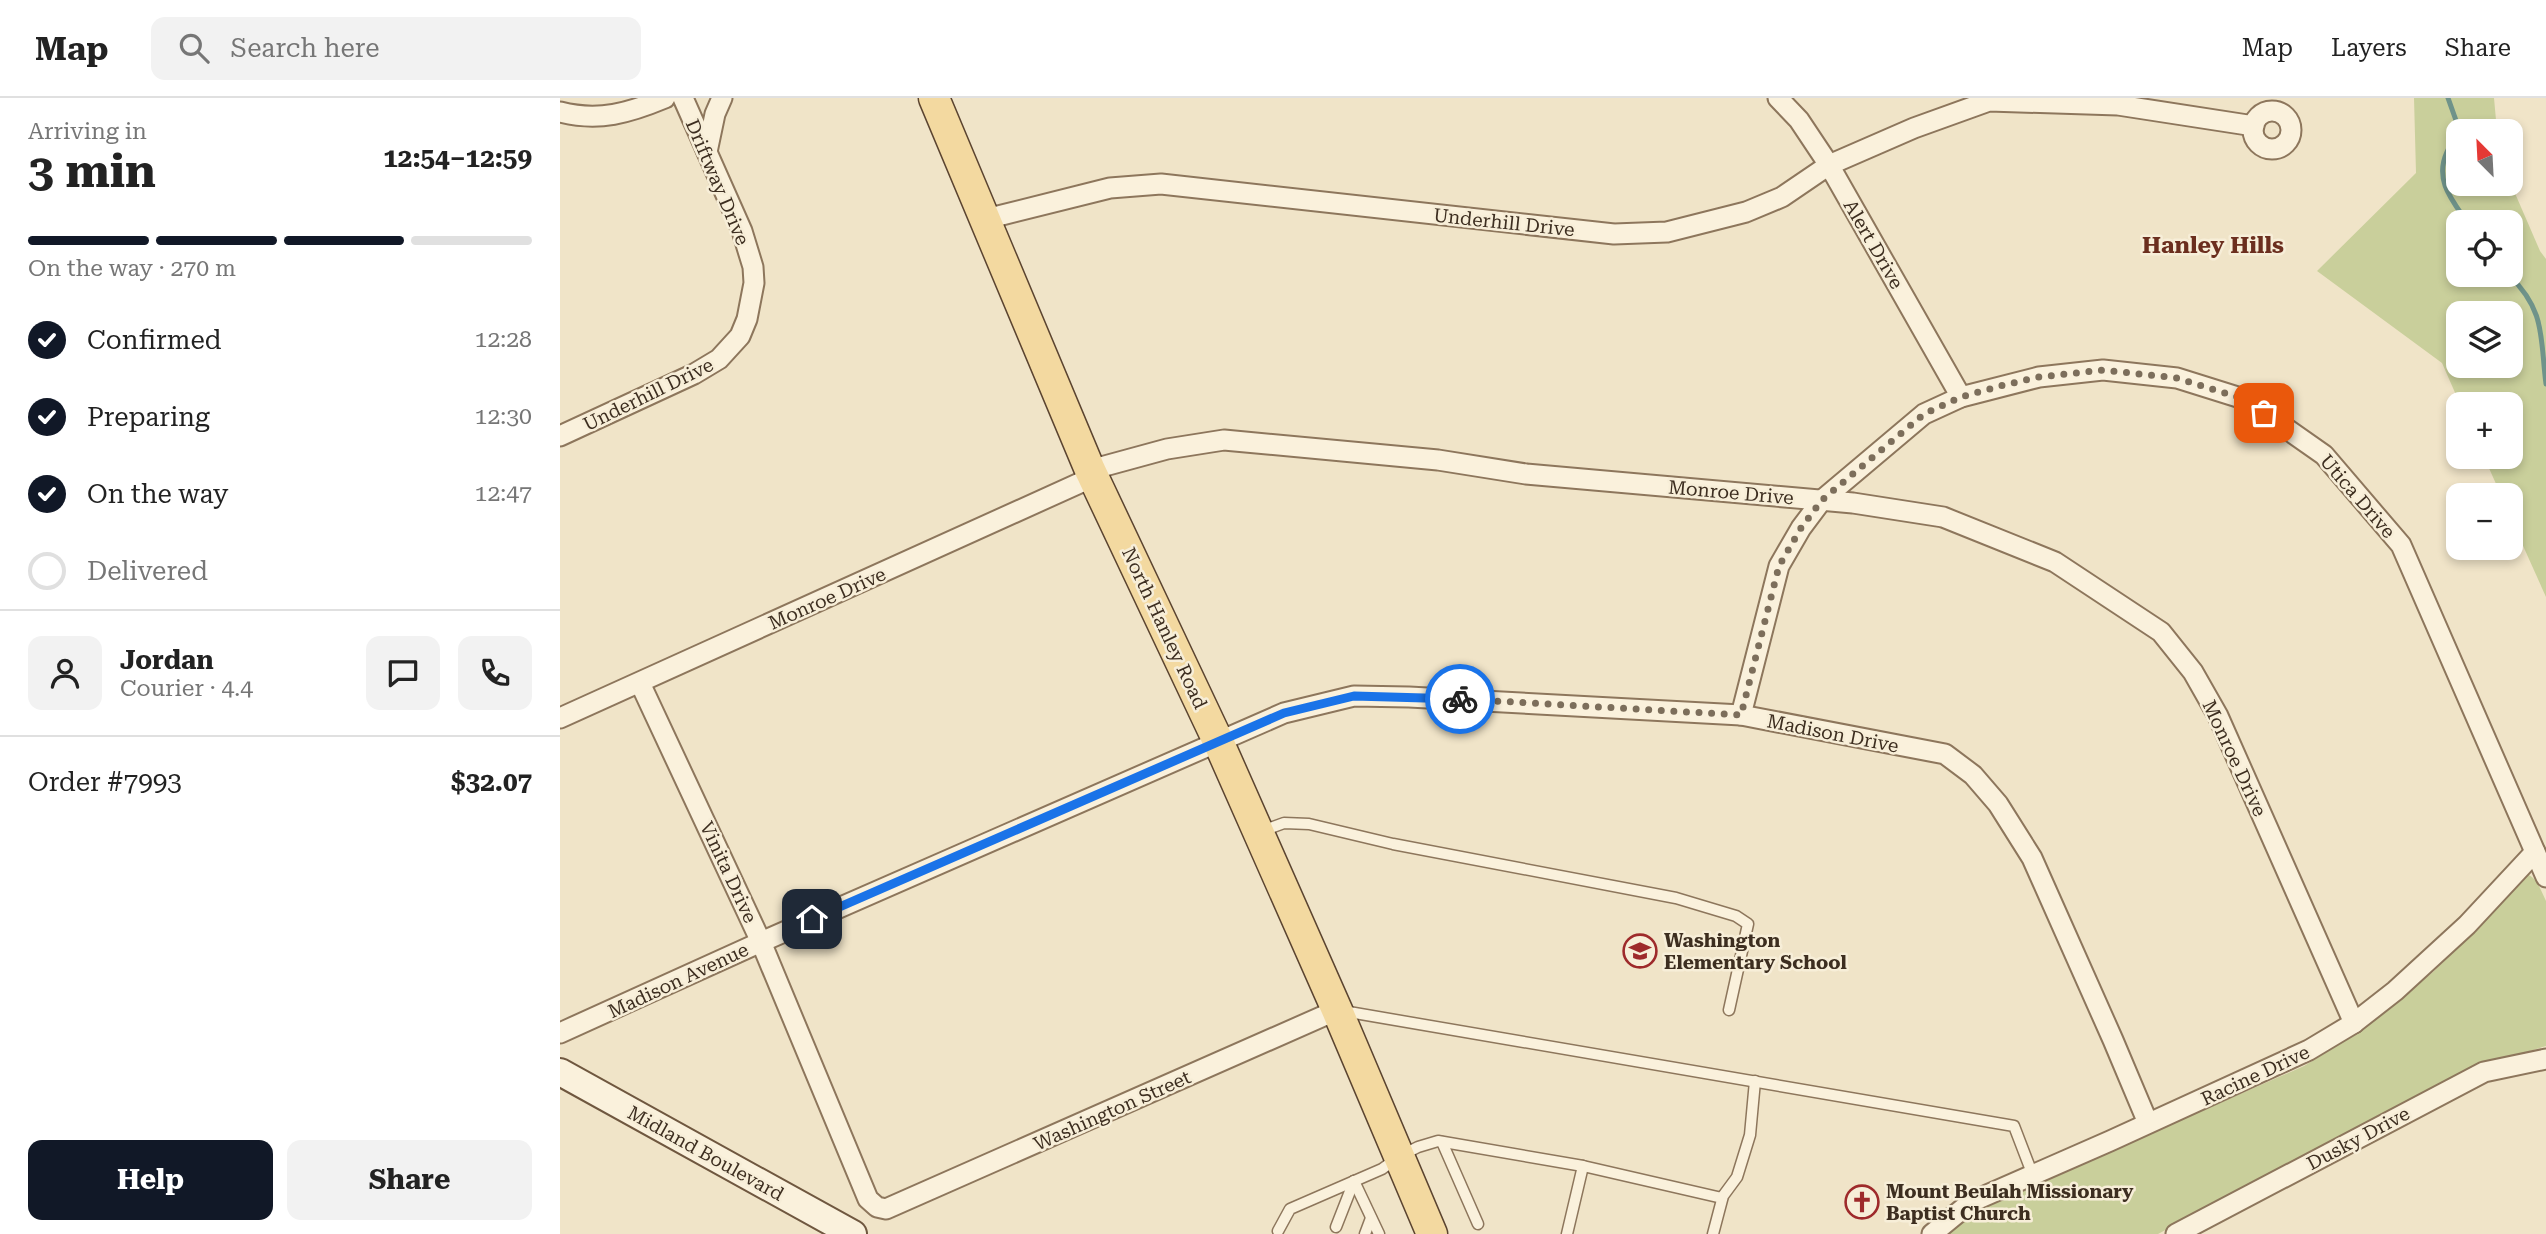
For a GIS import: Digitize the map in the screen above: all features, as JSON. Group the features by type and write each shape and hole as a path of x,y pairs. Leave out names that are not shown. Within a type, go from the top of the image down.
{"main road":[{"name":"North Hanley Road","path":"934,98 1092,473 1218,741 1432,1234"},
{"name":"Midland Boulevard","path":"560,1072 853,1234"},
{"path":"1410,1234 1416,1196"}],"street":[{"path":"560,112 576,116 614,116 665,98"},
{"name":"Driftway Drive","path":"683,98 741,231 752,267"},
{"path":"707,152 715,114 722,98"},
{"name":"Alert Drive","path":"1778,98 1799,120 1829,165 1961,397"},
{"name":"Underhill Drive","path":"986,219 1110,188 1161,184 1614,234 1667,232 1746,212 1782,197 1829,165 1914,128 1989,101 2114,102 2254,126"},
{"name":"Underhill Drive","path":"560,436 694,374 719,359 740,336 747,319 754,283 752,267"},
{"name":"Utica Drive","path":"1741,715 1779,566 1801,528 1822,500 1924,414 1961,397 2039,377 2103,370 2177,378 2244,399 2324,455 2400,544 2546,877"},
{"name":"Monroe Drive","path":"560,718 1092,473 1167,449 1223,440 1438,460 1526,474 1822,500 1943,517 2055,562 2161,632 2193,672 2218,716 2354,1023"},
{"name":"Vinita Drive","path":"640,683 761,942 868,1199 877,1207 886,1209"},
{"name":"Madison Drive","path":"1218,741 1284,713 1354,696 1409,696 1741,715 1945,754 1973,775 1998,804 2032,859 2148,1123"},
{"name":"Madison Avenue","path":"560,1033 1218,741"},
{"name":"Racine Drive","path":"1932,1234 1970,1202 2309,1051 2354,1023 2395,991 2467,925 2535,852"},
{"name":"Washington Street","path":"886,1209 1337,1010"},
{"name":"Dusky Drive","path":"2176,1234 2484,1072 2546,1059"}],"lane":[{"path":"1259,833 1284,823 1310,824 1393,844 1676,898 1736,916 1748,925 1729,1010"},
{"path":"1337,1010 2014,1126 2032,1173"},
{"path":"1713,1234 1722,1198 1737,1177 1750,1135 1755,1081"},
{"path":"1278,1231 1290,1209 1382,1169 1399,1156 1421,1146 1443,1142 1583,1166 1722,1198"},
{"path":"1443,1142 1478,1224"},
{"path":"1567,1234 1583,1166"},
{"path":"1353,1181 1378,1234"},
{"path":"1336,1227 1353,1181"},
{"path":"1365,1234 1371,1219"}],"green space":[{"path":"2414,98 2494,98 2496,119 2446,119 2446,196 2516,196 2522,210 2446,210 2446,287 2523,287 2523,212 2546,259 2546,597 2523,546 2523,483 2496,483 2489,469 2523,469 2523,392 2455,392 2449,378 2523,378 2523,301 2446,301 2446,372 2442,363 2317,271 2416,173"},
{"path":"2527,874 2537,882 2546,901 2546,1046 2478,1067 2444,1081 2158,1234 1947,1234 1973,1213 1994,1202 2304,1066 2353,1036 2433,972 2460,946 2521,877"}],"waterway":[{"path":"2448,98 2458,126 2447,152 2443,172 2446,189 2459,210"},
{"path":"2520,287 2530,301 2539,325 2546,384"}],"way so far":[{"path":"1460,699 1741,715 1779,566 1801,528 1822,500 1924,414 1961,397 2039,377 2103,370 2177,378 2244,399 2264,413"}],"place":[{"name":"Washington Elementary School","path":"1640,951"},
{"name":"Mount Beulah Missionary Baptist Church","path":"1862,1202"}],"district":[{"name":"Hanley Hills","path":"2213,245"}],"route":[{"path":"812,919 1284,713 1354,696 1460,699"}]}
